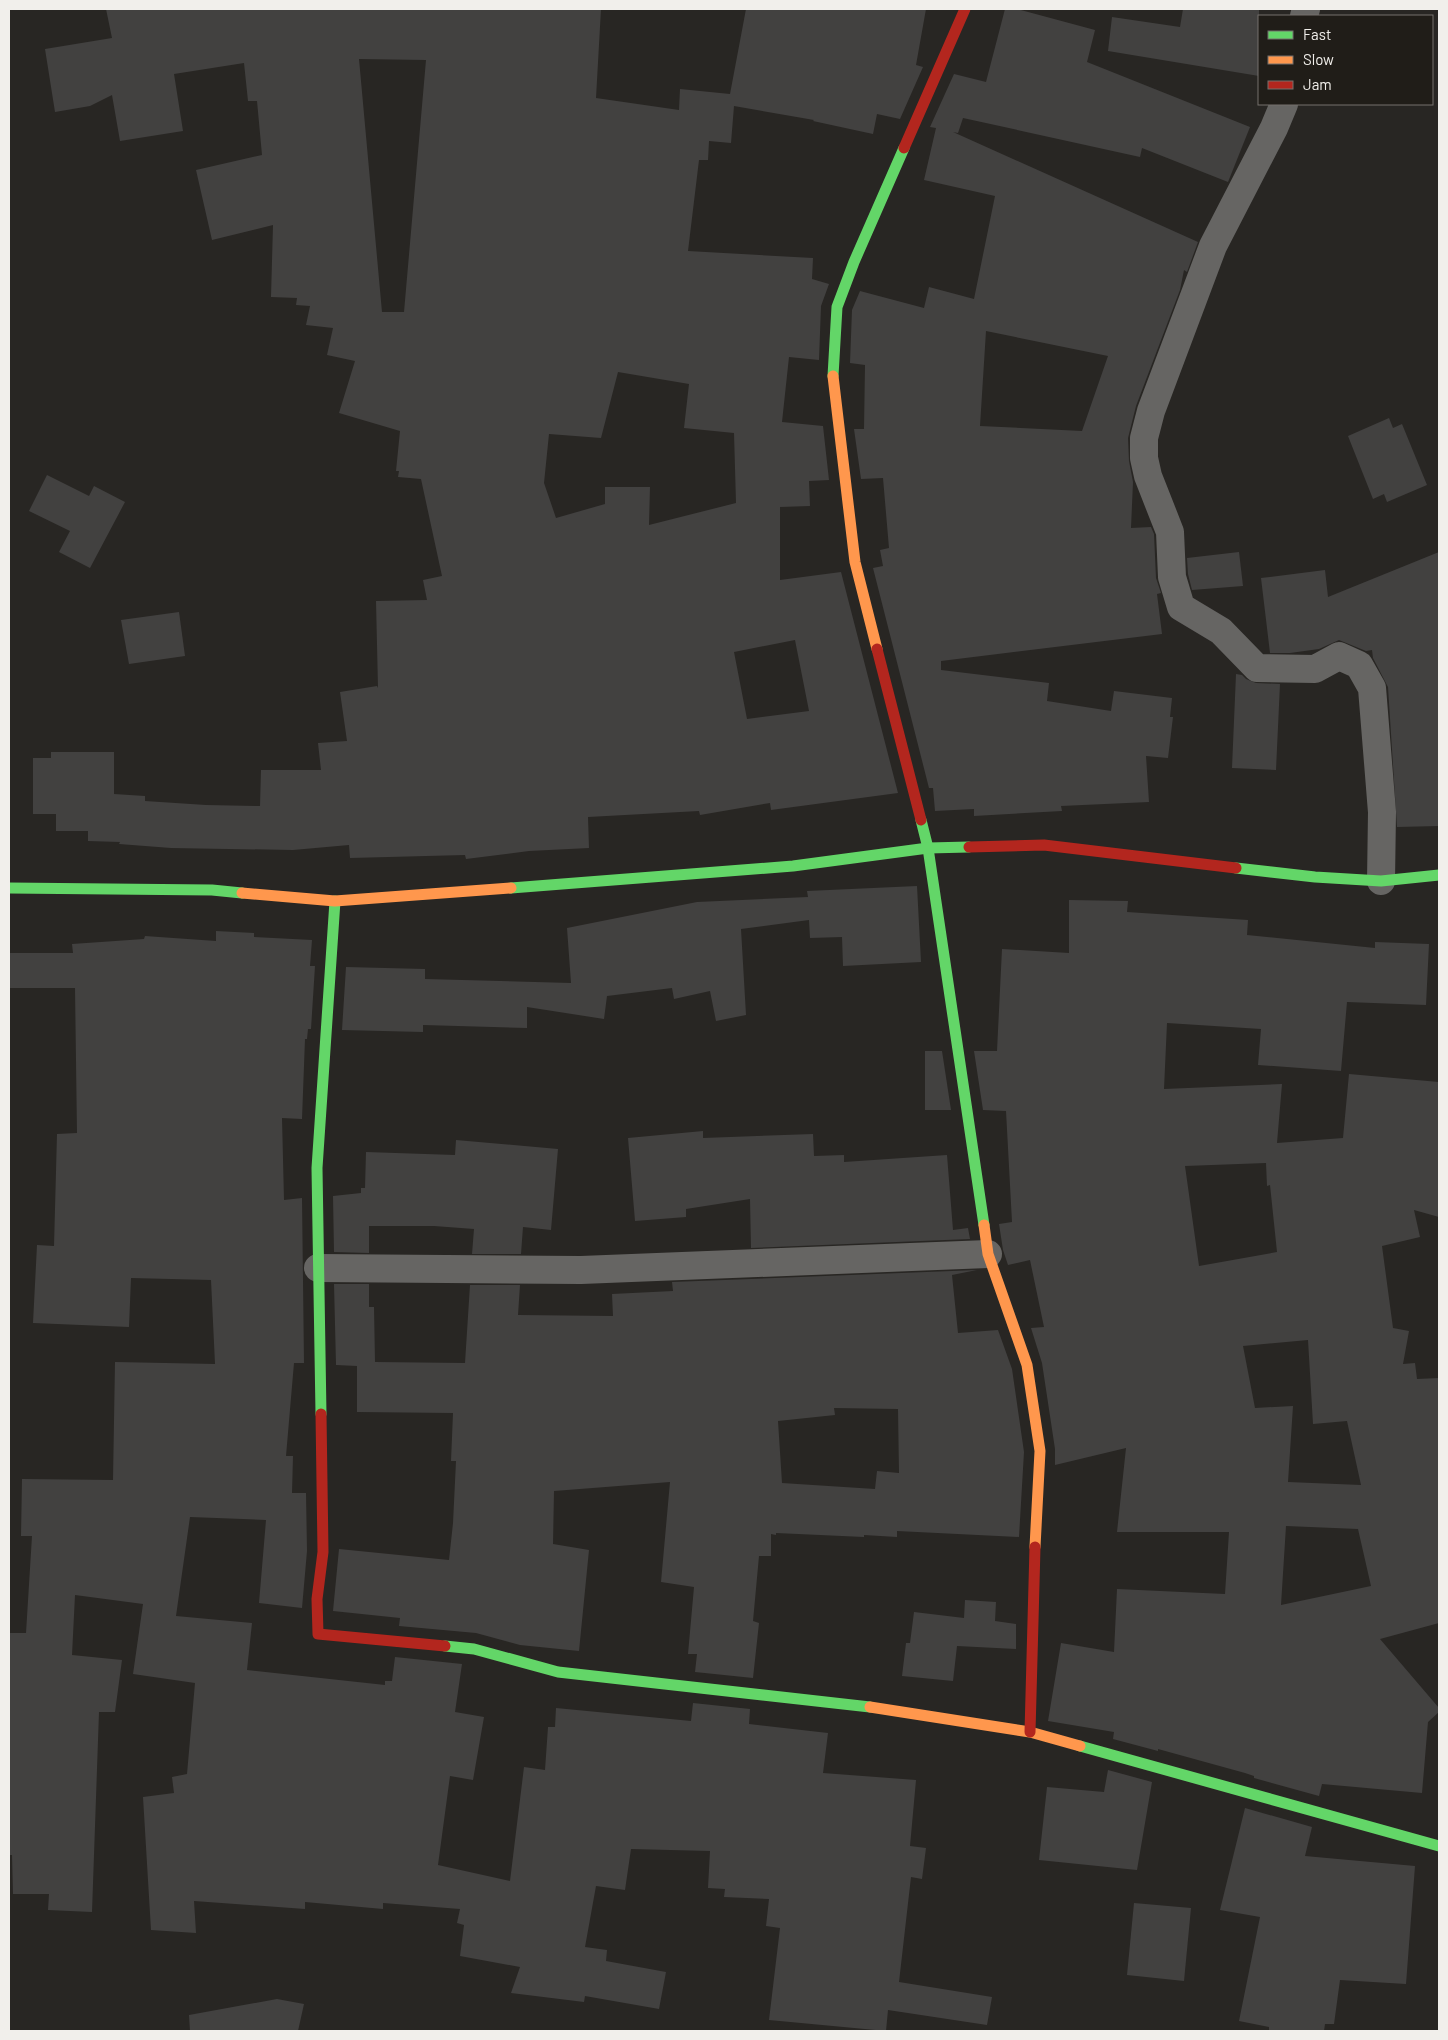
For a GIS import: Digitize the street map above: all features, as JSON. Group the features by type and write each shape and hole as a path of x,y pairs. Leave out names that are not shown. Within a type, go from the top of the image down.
{"street":[{"path":"965,9 858,253 837,306 834,383 855,562 928,848 988,1254 1027,1365 1040,1451 1033,1575 1030,1732"},
{"path":"1284,105 1274,128 1213,246 1151,412 1144,438 1144,458 1148,476 1170,532 1172,577 1181,607 1221,631 1257,668 1315,669 1338,656 1359,665 1372,688 1382,812 1381,881"},
{"path":"9,888 212,890 335,901 792,866 928,848 1044,845 1315,877 1381,881 1439,875"},
{"path":"335,901 317,1168 323,1552 317,1599 318,1634 474,1649 558,1672 855,1705 1030,1732 1248,1791 1439,1846"},
{"path":"318,1268 581,1270 988,1254"}],"building":[{"path":"106,9 601,9 596,98 679,110 680,89 730,94 746,9 926,9 916,65 923,67 900,119 877,114 873,134 814,120 734,106 731,143 709,141 708,160 699,160 688,251 813,258 812,279 829,284 821,306 819,360 789,357 782,422 823,426 829,480 809,481 810,506 780,507 780,580 841,572 898,793 771,810 770,803 700,815 699,811 588,817 589,848 529,851 466,859 465,855 350,858 349,845 293,850 171,848 119,844 120,842 88,841 88,831 56,831 56,814 33,814 33,758 51,758 51,752 114,752 114,794 145,796 145,801 260,806 261,770 321,770 318,743 347,741 340,692 377,686 378,688 376,601 427,600 423,580 442,576 421,479 398,477 399,471 396,471 400,431 339,413 355,361 327,355 333,328 306,325 310,306 296,305 297,298 271,297 273,225 212,240 196,170 262,155 257,101 248,101 244,63 174,74 183,131 120,141 112,95 90,106 55,112 45,49 112,38","holes":["359,59 426,60 404,312 382,312","618,372 689,384 684,428 734,433 736,503 649,525 650,487 605,487 605,504 556,518 544,483 549,434 601,438","795,640 809,711 747,719 734,652"]},
{"path":"1005,9 1017,9 1095,30 1087,62 1250,127 1228,182 1142,148 1140,157 963,118 958,133 953,132 1198,242 1187,272 1184,270 1180,290 1136,406 1128,438 1129,461 1133,482 1131,528 1151,527 1154,534 1156,578 1161,593 1157,594 1162,634 941,661 941,670 1049,683 1047,701 1111,711 1114,691 1172,698 1170,717 1173,717 1168,758 1146,756 1149,802 1061,806 1062,811 974,816 974,809 935,811 933,788 929,788 873,568 883,566 880,550 889,548 883,478 861,479 854,429 864,429 865,365 850,363 852,310 860,291 924,308 929,287 974,299 995,196 924,180 936,128 930,127 954,74 986,82","holes":["986,331 1108,356 1082,431 980,426"]},
{"path":"1183,9 1259,9 1258,76 1108,51 1112,17 1180,27"},
{"path":"1389,418 1393,428 1402,424 1427,485 1387,502 1384,494 1373,499 1348,436"},
{"path":"47,475 89,496 94,486 125,502 90,568 59,552 70,531 29,511"},
{"path":"1239,552 1243,586 1192,590 1187,558"},
{"path":"1439,552 1439,826 1397,827 1388,687 1373,658 1372,650 1366,651 1339,640 1319,649 1290,653 1270,653 1261,578 1325,570 1328,597"},
{"path":"179,612 185,656 129,664 121,620"},
{"path":"1236,674 1242,675 1256,683 1280,684 1276,770 1232,768"},
{"path":"917,886 921,962 843,966 842,937 810,938 809,920 741,929 746,1015 716,1021 710,991 674,999 672,988 607,996 604,1019 527,1007 527,1028 423,1025 423,1032 342,1030 346,967 425,969 425,979 571,983 567,928 697,902 808,897 807,891"},
{"path":"1069,900 1128,901 1127,912 1248,920 1247,935 1375,948 1375,942 1429,944 1426,1005 1347,1002 1341,1071 1258,1065 1261,1029 1167,1023 1164,1089 1282,1084 1277,1143 1343,1138 1349,1074 1439,1082 1439,1217 1414,1210 1420,1237 1382,1246 1393,1328 1409,1331 1403,1364 1415,1363 1417,1379 1439,1378 1439,1623 1380,1639 1439,1708 1439,1712 1428,1722 1422,1793 1322,1784 1319,1796 1254,1778 1254,1776 1245,1773 1158,1749 1158,1751 1113,1739 1114,1732 1048,1721 1061,1643 1114,1652 1117,1589 1225,1594 1229,1532 1117,1532 1126,1448 1055,1465 1055,1449 1042,1363 1031,1328 1044,1327 1030,1260 1008,1265 1003,1250 999,1224 1012,1222 1006,1111 983,1110 974,1051 997,1051 1002,949 1069,953","holes":["1266,1163 1267,1186 1270,1185 1277,1252 1199,1266 1185,1166","1308,1340 1313,1424 1347,1421 1361,1485 1288,1482 1293,1406 1255,1408 1243,1346","1286,1526 1358,1529 1371,1586 1281,1605"]},
{"path":"216,931 254,933 254,937 312,940 310,966 315,966 311,1029 308,1029 307,1039 305,1039 302,1119 282,1118 284,1200 302,1198 304,1363 294,1363 286,1456 293,1456 292,1493 306,1493 307,1551 302,1608 259,1603 266,1520 190,1517 176,1616 252,1623 247,1670 385,1685 385,1681 392,1681 395,1657 462,1664 455,1712 484,1717 473,1780 450,1776 438,1865 510,1881 524,1767 545,1770 548,1727 555,1727 556,1708 691,1721 693,1703 750,1709 749,1724 828,1733 823,1773 916,1780 910,1846 926,1848 922,1879 911,1877 899,1982 992,1997 987,2025 888,2010 886,2031 769,2020 780,1928 766,1926 769,1899 724,1897 725,1889 708,1888 710,1851 631,1849 625,1890 596,1886 585,1947 607,1950 606,1961 666,1972 659,2009 585,1996 584,2002 511,1993 520,1967 460,1956 464,1925 457,1923 460,1909 383,1903 383,1909 305,1902 305,1909 194,1901 196,1933 151,1930 143,1797 174,1793 172,1777 187,1774 195,1683 133,1674 143,1604 75,1595 72,1655 122,1660 115,1712 99,1712 92,1912 48,1910 49,1894 13,1894 12,1855 9,1855 9,1633 26,1633 32,1536 21,1536 22,1479 113,1480 115,1362 215,1364 211,1280 131,1278 129,1327 33,1323 37,1245 54,1246 57,1134 77,1133 75,988 9,988 9,953 73,953 72,944 144,939 145,936 216,941"},
{"path":"925,1051 942,1051 951,1110 925,1110"},
{"path":"703,1131 703,1138 813,1134 814,1156 844,1155 844,1162 947,1155 953,1230 968,1228 970,1239 751,1248 750,1199 686,1209 686,1217 635,1221 628,1138"},
{"path":"456,1140 558,1149 551,1230 523,1227 521,1254 472,1254 474,1229 434,1226 369,1226 369,1253 334,1252 333,1196 361,1193 361,1188 365,1188 366,1152 455,1155"},
{"path":"977,1270 952,1275 958,1333 998,1330 1012,1369 1024,1452 1019,1537 897,1531 897,1537 771,1534 771,1556 759,1556 753,1621 759,1623 753,1678 695,1672 697,1654 688,1654 694,1587 661,1582 670,1482 554,1491 553,1544 589,1550 579,1651 520,1645 476,1633 399,1626 400,1618 333,1611 339,1549 449,1560 456,1461 451,1461 453,1413 357,1412 357,1366 336,1365 334,1284 369,1284 369,1307 374,1307 375,1362 465,1363 470,1285 520,1285 518,1315 613,1316 612,1294 673,1291 672,1282","holes":["834,1408 898,1409 899,1473 877,1471 875,1489 782,1483 778,1421 835,1415"]},
{"path":"965,1600 996,1602 995,1621 1016,1624 1016,1649 957,1646 953,1681 902,1676 906,1643 910,1643 914,1612 964,1618"},
{"path":"1108,1770 1152,1782 1137,1870 1039,1860 1047,1787 1104,1792"},
{"path":"1245,1808 1312,1827 1305,1856 1415,1866 1406,1984 1340,1980 1334,2024 1325,2024 1324,2031 1269,2031 1269,2027 1239,2021 1260,1917 1220,1910"},
{"path":"1134,1903 1191,1908 1184,1981 1127,1975"},
{"path":"277,1999 304,2004 298,2031 190,2031 189,2015"}],"traffic: fast":[{"path":"833,376 837,307 854,262 904,148"},
{"path":"921,820 928,848 984,1225"},
{"path":"511,888 793,866 928,848 969,847"},
{"path":"1236,868 1315,877 1381,881 1439,875"},
{"path":"9,888 212,890 242,893"},
{"path":"321,1414 317,1168 335,901"},
{"path":"445,1646 474,1649 558,1672 870,1707"},
{"path":"1080,1746 1439,1846"}],"traffic: slow":[{"path":"833,376 855,562 877,649"},
{"path":"242,893 335,901 511,888"},
{"path":"984,1225 988,1254 1027,1365 1040,1451 1035,1547"},
{"path":"870,1707 1030,1732 1080,1746"}],"traffic: jam":[{"path":"904,148 965,9"},
{"path":"877,649 921,820"},
{"path":"969,847 1044,845 1236,868"},
{"path":"321,1414 323,1552 317,1599 318,1634 445,1646"},
{"path":"1030,1732 1035,1547"}]}
